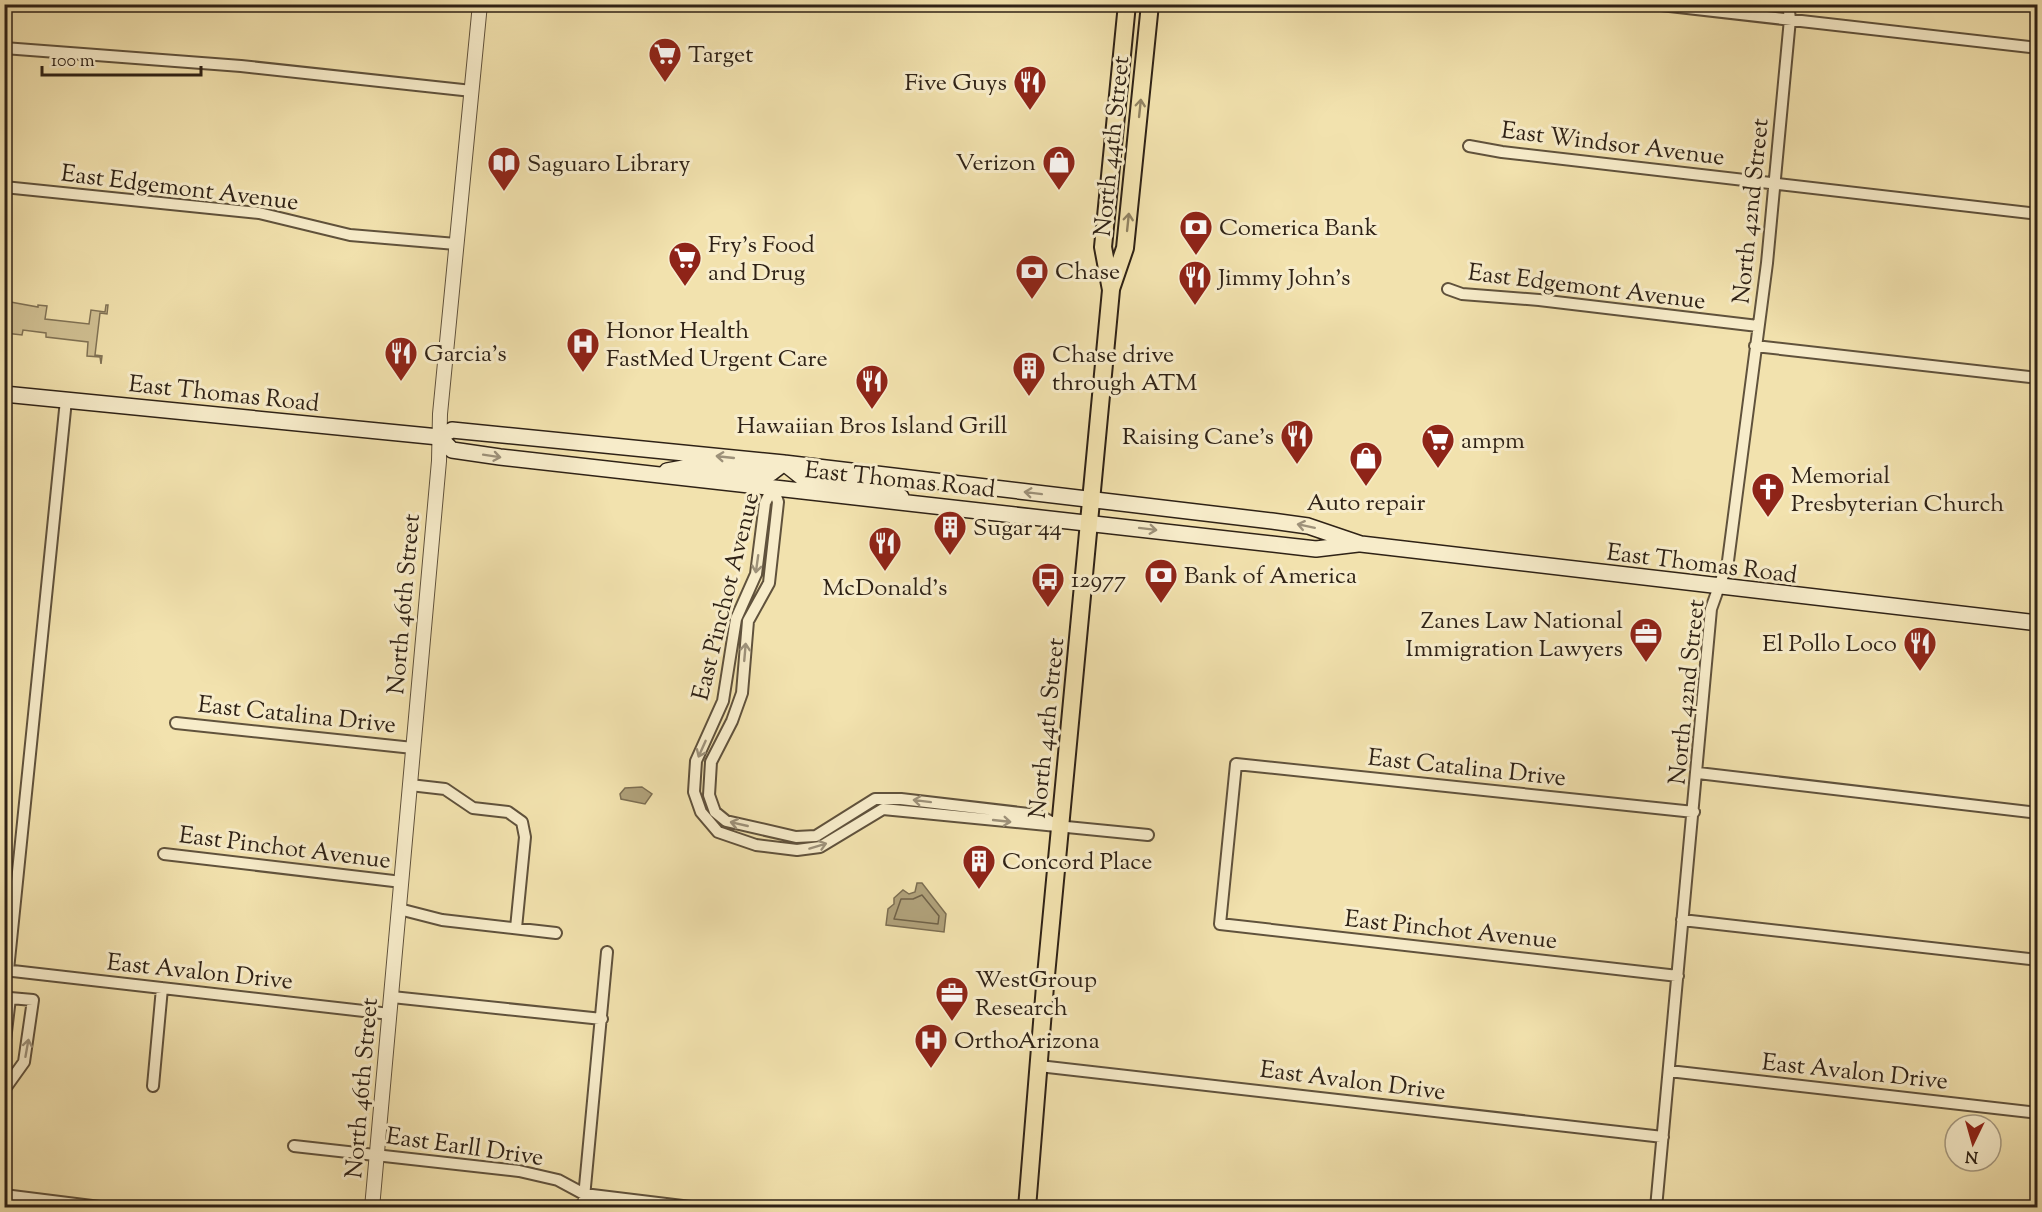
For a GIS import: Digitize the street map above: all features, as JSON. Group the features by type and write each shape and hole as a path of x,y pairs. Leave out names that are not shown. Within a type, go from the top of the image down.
{"main road":[{"name":"North 44th Street","path":"1111,290 1103,247 1127,4"},
{"name":"North 44th Street","path":"1027,1208 1111,290 1125,248 1150,4"},
{"name":"East Thomas Road","path":"4,394 439,437 452,430 784,463 1308,526 1361,544 2037,623"},
{"name":"East Thomas Road","path":"439,437 452,450 653,474 1316,549 1361,544"},
{"path":"653,474 689,467 763,474 771,473 784,463 803,478 880,487 916,503"}],"street":[{"name":"North 46th Street","path":"372,1208 456,244 480,4"},
{"path":"1652,4 2037,48"},
{"name":"North 42nd Street","path":"1656,1208 1698,773 1711,609 1728,561 1758,326 1776,184 1790,19 1788,4"},
{"path":"4,48 241,66 472,91"},
{"name":"East Windsor Avenue","path":"1469,146 1502,152 2037,214"},
{"name":"East Edgemont Avenue","path":"4,187 259,213 350,235 456,244"},
{"name":"East Edgemont Avenue","path":"1448,289 1462,294 1539,300 1758,326"},
{"path":"1755,346 2037,378"},
{"path":"6,970 66,400"},
{"name":"East Pinchot Avenue","path":"773,487 778,502 769,583 748,621 742,693 732,721 711,762 710,795 715,812 726,822 796,837 816,836 875,799 893,798 1038,815 1061,826"},
{"name":"East Pinchot Avenue","path":"773,487 765,503 756,574 736,619 723,701 696,761 694,792 706,819 718,832 756,845 797,850 820,847 884,809 1148,835"},
{"name":"East Catalina Drive","path":"176,723 413,748"},
{"name":"East Catalina Drive","path":"1220,924 1236,764 1694,812"},
{"path":"1698,773 2037,813"},
{"path":"410,785 445,789 473,807 508,812 522,822 525,837 516,928"},
{"name":"East Pinchot Avenue","path":"164,854 402,882"},
{"path":"399,909 442,920 555,933"},
{"path":"1682,920 2037,960"},
{"name":"East Pinchot Avenue","path":"1220,924 1678,976"},
{"path":"583,1208 607,952"},
{"name":"East Avalon Drive","path":"6,970 390,1014"},
{"path":"153,1086 162,988"},
{"path":"392,997 602,1019"},
{"path":"4,1049 10,998 33,1000 24,1062 4,1090"},
{"name":"East Avalon Drive","path":"1039,1066 1663,1137"},
{"name":"East Avalon Drive","path":"1669,1071 2037,1113"},
{"name":"East Earll Drive","path":"294,1146 519,1171 558,1180 584,1194 699,1208"},
{"path":"4,1195 108,1208"}],"shaded area":[{"path":"5,301 38,307 38,305 47,306 45,319 89,324 91,310 105,312 106,305 108,305 107,314 100,313 95,355 102,356 101,364 100,357 87,356 88,342 46,337 46,333 23,330 22,335 5,333"}],"water":[{"path":"642,787 652,794 645,804 621,799 620,794 625,788"},
{"path":"917,883 922,883 946,914 944,932 886,925 888,909 894,904 894,898 903,890 909,894 915,892"}],"place":[{"name":"Target","path":"665,83"},
{"name":"Five Guys","path":"1030,111"},
{"name":"Verizon","path":"1059,191"},
{"name":"Saguaro Library","path":"504,192"},
{"name":"Comerica Bank","path":"1196,256"},
{"name":"Fry's Food and Drug","path":"685,287"},
{"name":"Chase","path":"1032,300"},
{"name":"Jimmy John's","path":"1195,306"},
{"name":"Honor Health FastMed Urgent Care","path":"583,373"},
{"name":"Garcia's","path":"401,382"},
{"name":"Chase drive through ATM","path":"1029,397"},
{"name":"Hawaiian Bros Island Grill","path":"872,410"},
{"name":"Raising Cane's","path":"1297,465"},
{"name":"ampm","path":"1438,469"},
{"name":"Auto repair","path":"1366,487"},
{"name":"Memorial Presbyterian Church","path":"1768,518"},
{"name":"Sugar 44","path":"950,556"},
{"name":"McDonald's","path":"885,572"},
{"name":"Bank of America","path":"1161,604"},
{"name":"12977","path":"1048,608"},
{"name":"Zanes Law National Immigration Lawyers","path":"1646,663"},
{"name":"El Pollo Loco","path":"1920,672"},
{"name":"Concord Place","path":"979,890"},
{"name":"WestGroup Research","path":"952,1022"},
{"name":"OrthoArizona","path":"931,1069"}]}
